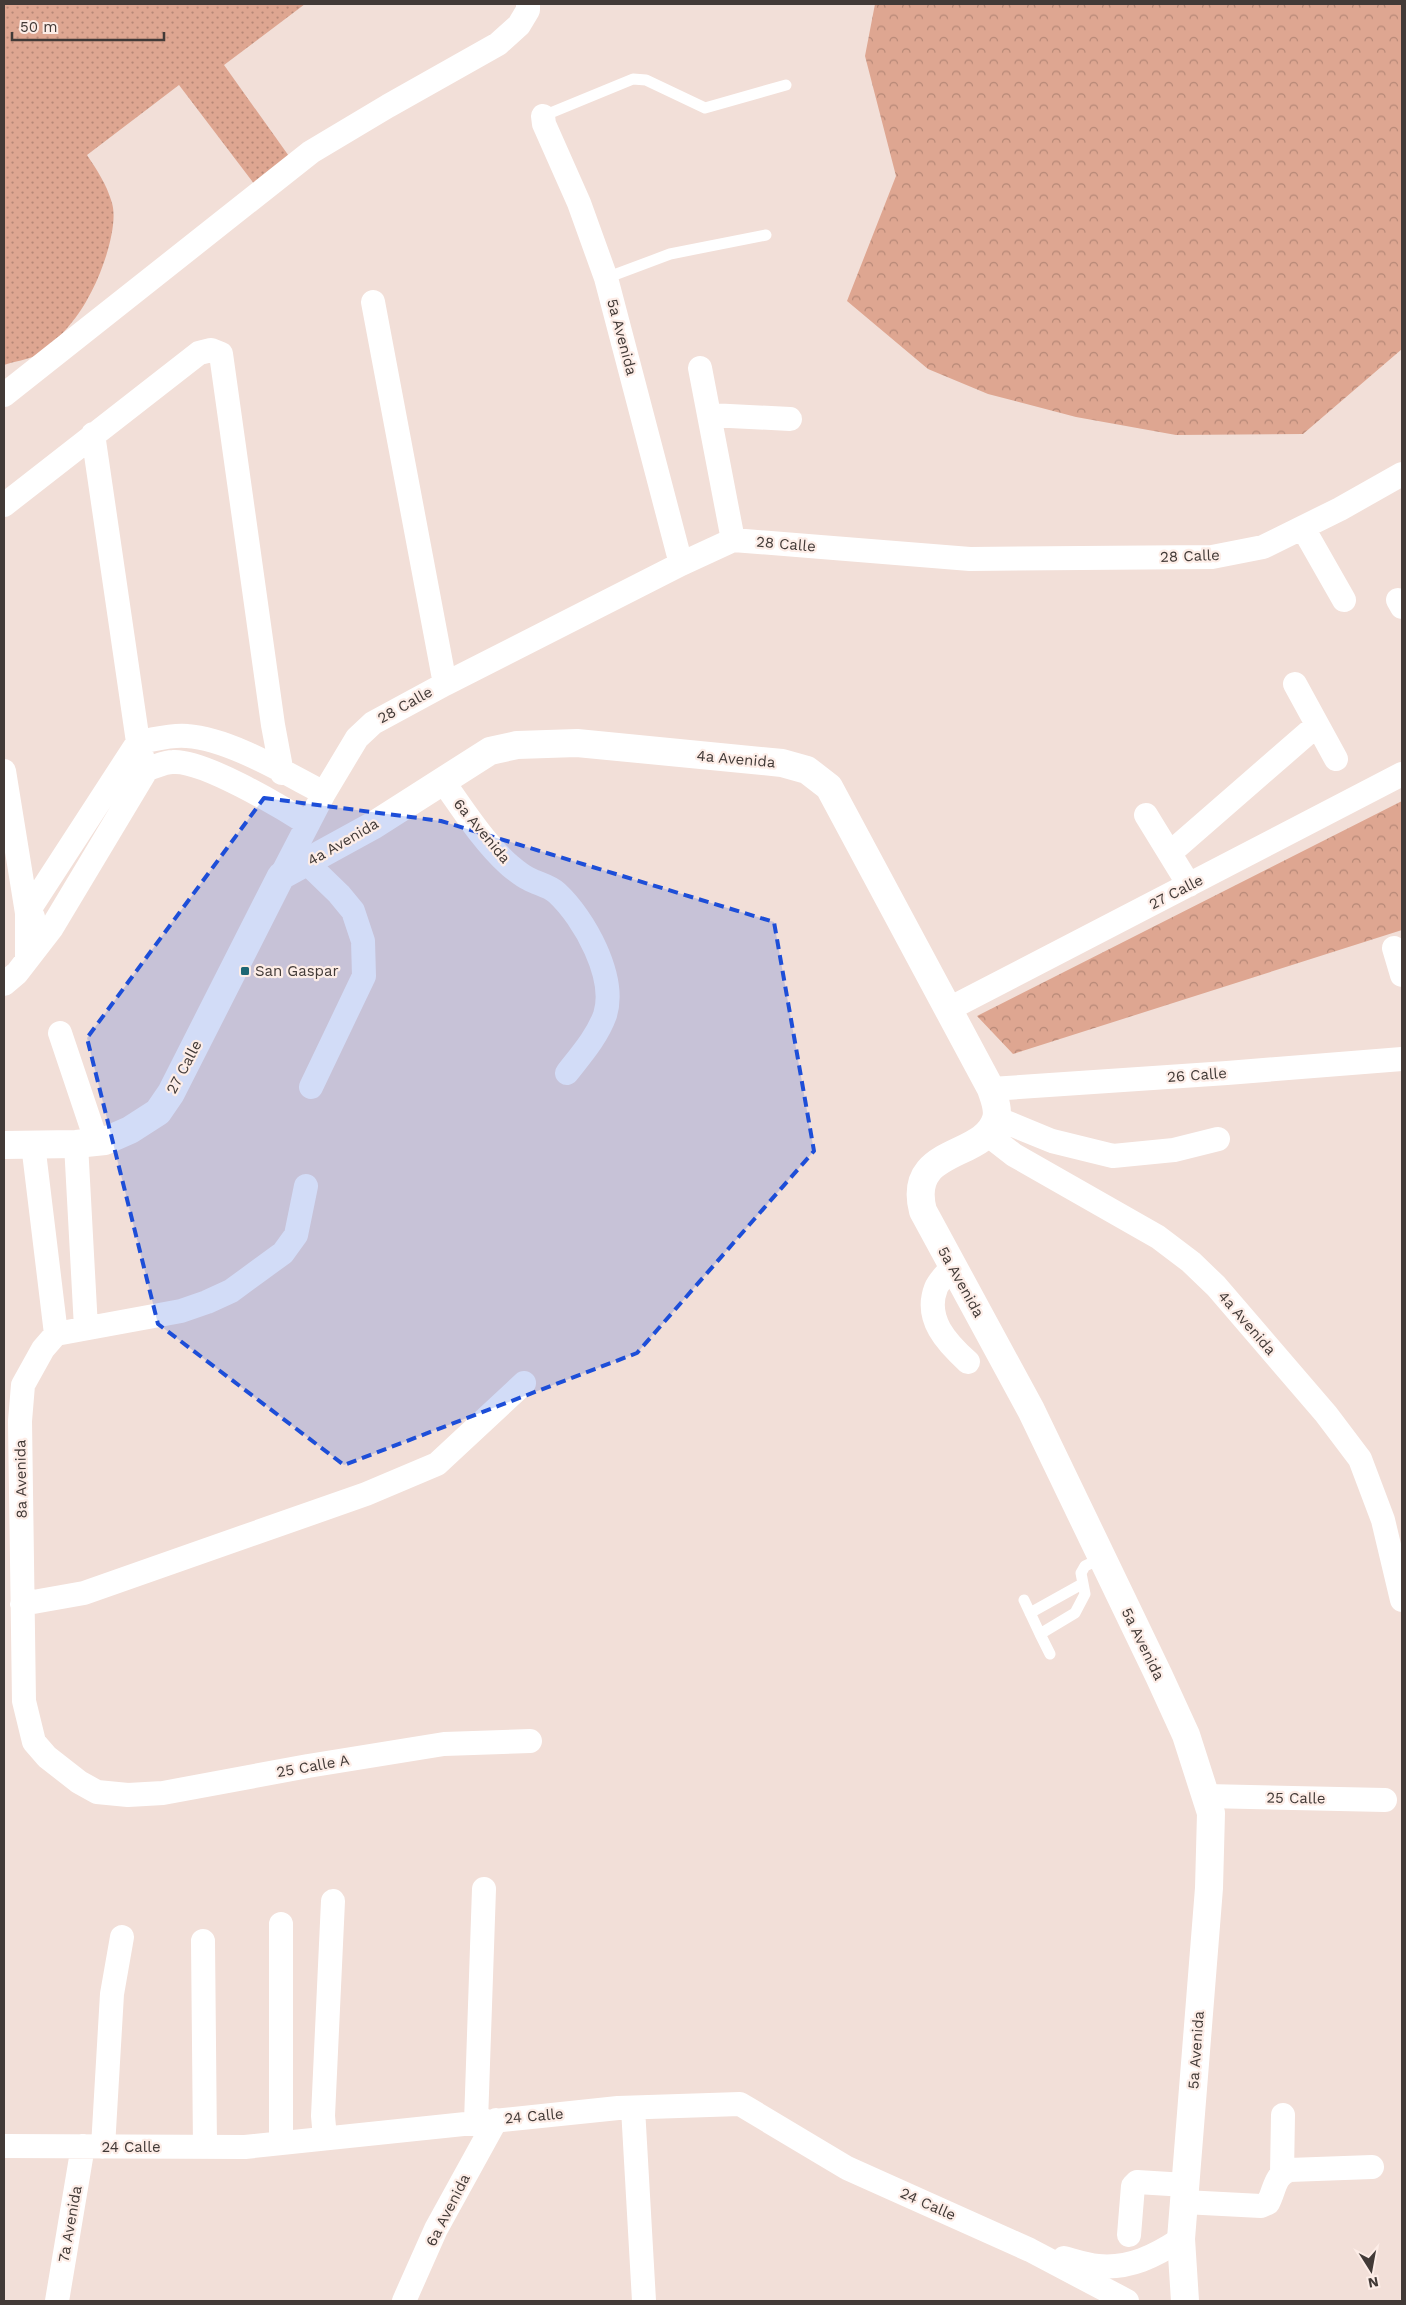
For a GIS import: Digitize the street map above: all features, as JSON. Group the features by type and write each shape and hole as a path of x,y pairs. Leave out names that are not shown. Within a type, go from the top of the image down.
{"street":[{"path":"4,395 311,152 498,44 519,25 528,10 528,4"},
{"name":"5a Avenida","path":"543,116 544,124 579,203 606,278 681,564"},
{"path":"373,302 445,684"},
{"path":"4,505 199,353 211,350 221,354 272,724 282,773"},
{"path":"700,368 733,540"},
{"path":"710,415 790,418"},
{"path":"93,434 138,742 147,769"},
{"name":"28 Calle","path":"281,876 324,794 357,738 373,723 445,684 681,564 733,540 970,559 1212,557 1263,547 1400,479"},
{"path":"1303,528 1344,600"},
{"path":"1295,684 1336,759"},
{"path":"1170,853 1317,725"},
{"path":"27,913 138,742 186,736 204,739 254,757 324,794"},
{"name":"4a Avenida","path":"281,876 374,825 490,751 517,745 577,743 782,763 806,770 829,787 991,1089 996,1105 992,1126 1014,1155 1158,1237 1191,1262 1216,1286 1326,1414 1360,1459 1383,1520 1402,1600"},
{"path":"4,984 17,973 51,929 147,769 172,761 189,763 257,794 308,824"},
{"path":"4,771 27,913 27,959"},
{"name":"27 Calle","path":"949,1009 1402,774"},
{"name":"6a Avenida","path":"442,780 479,830 508,864 527,878 555,891 578,917 593,944 607,981 605,1014 589,1045 567,1073"},
{"path":"1146,815 1189,885"},
{"path":"307,863 340,894 354,911 363,941 364,976 311,1087"},
{"name":"27 Calle","path":"4,1145 87,1143 120,1136 158,1112 171,1093 281,876"},
{"path":"27,913 51,929"},
{"path":"1394,948 1402,975"},
{"path":"60,1033 87,1143 86,1328"},
{"name":"26 Calle","path":"991,1089 1227,1074 1402,1059"},
{"path":"992,1126 1113,1156 1174,1150 1218,1140"},
{"name":"5a Avenida","path":"992,1126 928,1170 920,1193 924,1216 1031,1410 1179,1718 1211,1814 1209,1888 1181,2239 1185,2301"},
{"path":"33,1144 56,1334 128,1323 181,1311 231,1291 283,1253 296,1235 306,1186"},
{"path":"953,1266 936,1287 931,1310 946,1342 968,1362"},
{"name":"8a Avenida","path":"56,1334 43,1348 23,1385 20,1421 24,1701 34,1742 62,1770 97,1792"},
{"path":"22,1604 84,1593 366,1494 428,1468 437,1464 524,1383"},
{"name":"25 Calle A","path":"97,1792 128,1795 162,1793 444,1744 530,1741"},
{"name":"25 Calle","path":"1206,1796 1385,1800"},
{"path":"484,1889 486,2121"},
{"path":"325,2138 323,2116 333,1901"},
{"path":"281,1924 281,2143"},
{"name":"7a Avenida","path":"57,2301 93,2146 112,1994 122,1937"},
{"path":"203,1940 205,2147"},
{"name":"24 Calle","path":"4,2148 93,2146 245,2147 486,2121 634,2108 740,2104 847,2168 1030,2250 1127,2301"},
{"path":"634,2108 644,2301"},
{"path":"1282,2173 1283,2115"},
{"name":"6a Avenida","path":"404,2301 486,2121"},
{"path":"1129,2235 1133,2186 1137,2182 1185,2194 1261,2206 1268,2203 1276,2180 1282,2173 1289,2170 1372,2167"},
{"name":"24 Calle","path":"1030,2250 1098,2266 1114,2265 1152,2257 1181,2239"}],"lane":[{"path":"543,116 633,79 646,80 705,108 786,86"},
{"path":"606,278 670,254 766,235"},
{"path":"1040,1634 1076,1613 1084,1594 1080,1573 1085,1566 1102,1558"},
{"path":"1030,1612 1082,1584"},
{"path":"1024,1600 1050,1654"}],"highlighted area":[{"path":"264,798 441,821 774,922 814,1151 637,1353 344,1465 158,1324 87,1038"}],"green space":[{"path":"4,4 305,4 224,65 291,159 255,185 179,85 87,155 107,190 114,213 111,238 103,265 88,298 66,330 37,355 4,365"},
{"path":"875,4 1402,4 1402,349 1303,434 1176,435 1076,417 988,394 928,369 847,301 896,176 865,56"},
{"path":"1402,801 1402,930 1013,1054 977,1016"}],"place":[{"name":"San Gaspar","path":"245,971"}]}
